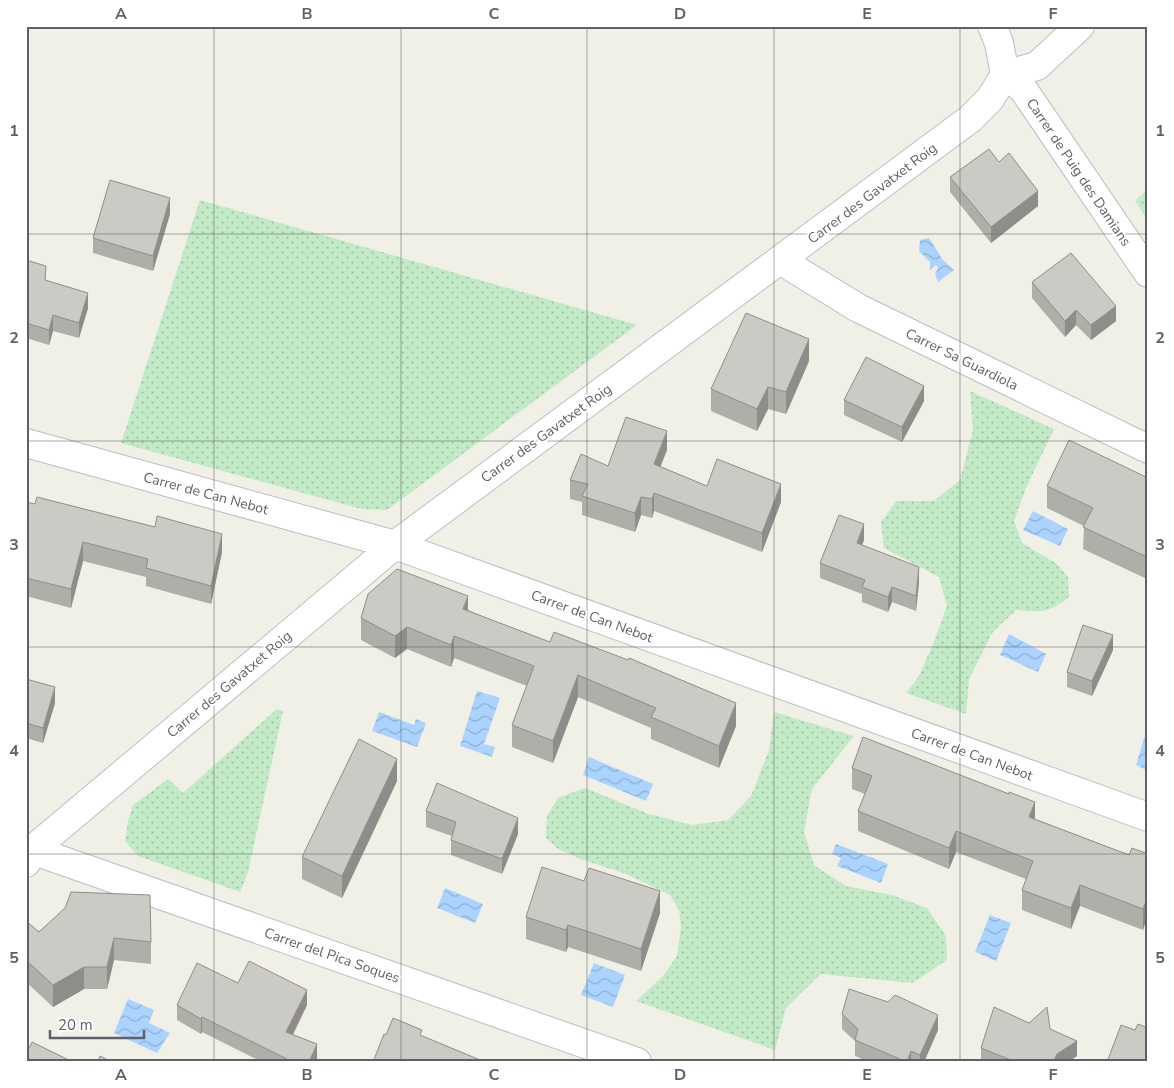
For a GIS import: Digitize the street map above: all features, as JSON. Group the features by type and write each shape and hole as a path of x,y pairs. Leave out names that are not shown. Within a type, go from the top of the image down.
{"street":[{"path":"992,26 999,43 1005,75 1037,66 1080,26"},
{"name":"Carrer des Gavatxet Roig","path":"28,854 395,545 970,120 990,99 1005,75"},
{"name":"Carrer de Puig des Damians","path":"1005,75 1023,89 1148,273"},
{"name":"Carrer Sa Guardiola","path":"780,260 858,308 1148,449"},
{"name":"Carrer de Can Nebot","path":"26,443 395,545 1148,817"},
{"name":"Carrer del Pica Soques","path":"28,854 637,1062"}],"green space":[{"path":"1148,189 1148,220 1135,201"},
{"path":"200,200 637,325 387,510 361,509 121,443"},
{"path":"970,391 1054,429 1026,488 1014,521 1022,543 1057,564 1068,577 1069,597 1044,611 1016,610 992,633 969,679 966,714 906,693 919,676 947,606 939,577 884,548 881,522 896,501 934,501 960,480 973,430"},
{"path":"277,709 283,711 248,872 240,892 138,856 125,841 133,805 168,779 183,793"},
{"path":"774,712 854,736 812,789 804,832 814,865 846,886 892,895 927,908 946,936 947,960 912,983 821,974 786,1008 775,1050 636,1001 663,976 677,956 681,927 679,910 670,895 624,873 583,860 558,849 546,838 547,816 558,798 585,788 649,814 692,825 728,820 751,796 769,750"}],"water":[{"path":"929,238 943,260 954,270 938,282 935,274 938,268 936,265 930,270 930,262 919,251 920,240"},
{"path":"1033,511 1068,529 1060,546 1023,530"},
{"path":"1009,634 1046,654 1038,672 1000,655"},
{"path":"477,691 500,698 484,744 495,747 492,757 460,746"},
{"path":"379,712 414,725 416,719 426,723 417,747 372,731"},
{"path":"1148,726 1148,771 1136,765"},
{"path":"589,757 653,784 646,801 583,775"},
{"path":"836,844 888,864 881,883 837,866 841,858 832,854"},
{"path":"445,888 483,904 475,923 437,908"},
{"path":"990,915 1011,923 996,961 975,952"},
{"path":"594,963 625,975 613,1007 581,995"},
{"path":"128,999 154,1010 149,1023 170,1033 157,1053 114,1033"}],"building":[{"path":"989,149 999,162 1009,153 1038,191 991,227 950,177"},
{"path":"110,180 170,198 153,256 93,238"},
{"path":"1071,253 1116,306 1091,325 1076,310 1065,321 1032,282"},
{"path":"26,260 46,266 45,280 88,293 79,323 53,315 49,330 26,323"},
{"path":"746,313 809,339 786,392 768,387 757,409 711,389"},
{"path":"866,357 924,386 902,427 844,400"},
{"path":"626,417 667,431 654,464 707,486 717,459 781,484 762,533 654,493 652,499 641,497 635,513 582,496 588,484 570,480 581,454 608,466"},
{"path":"1069,440 1148,478 1147,557 1083,527 1093,508 1047,486"},
{"path":"37,497 155,527 157,516 222,534 211,586 146,568 148,559 83,542 71,589 26,578 26,502 35,504"},
{"path":"839,515 864,524 857,543 919,567 916,596 892,587 888,597 862,587 865,580 820,563"},
{"path":"397,569 468,596 463,609 550,642 554,632 628,660 629,658 736,703 719,746 651,717 656,708 578,675 553,741 512,725 534,666 454,636 451,645 407,627 395,636 361,618 368,594"},
{"path":"1083,625 1113,635 1092,681 1067,672"},
{"path":"26,679 55,687 43,728 26,723"},
{"path":"863,737 1009,794 1009,792 1035,802 1029,817 1129,855 1132,848 1148,854 1148,902 1146,901 1143,909 1080,885 1071,908 1022,890 1033,861 956,831 949,848 858,811 872,776 852,768"},
{"path":"359,739 397,759 342,876 302,857"},
{"path":"437,783 518,818 502,859 451,840 456,822 426,811"},
{"path":"542,867 584,881 589,868 660,891 641,949 568,925 566,930 526,917"},
{"path":"71,892 150,895 151,942 114,938 107,967 84,967 53,985 26,960 26,921 39,932 65,908"},
{"path":"249,961 307,990 286,1032 317,1044 309,1062 286,1062 287,1059 202,1017 201,1019 177,1005 197,963 238,983"},
{"path":"849,989 888,1002 895,995 938,1015 920,1055 911,1051 907,1062 855,1040 858,1029 842,1014"},
{"path":"994,1007 1029,1023 1047,1007 1050,1029 1077,1041 1057,1054 1053,1062 1016,1062 981,1048"},
{"path":"393,1018 422,1030 420,1035 485,1062 373,1062 384,1034 386,1035"},
{"path":"1138,1024 1148,1028 1148,1062 1107,1062 1121,1025 1135,1030"},
{"path":"32,1042 73,1062 26,1062 26,1054"},
{"path":"100,1056 112,1062 98,1062"}]}
